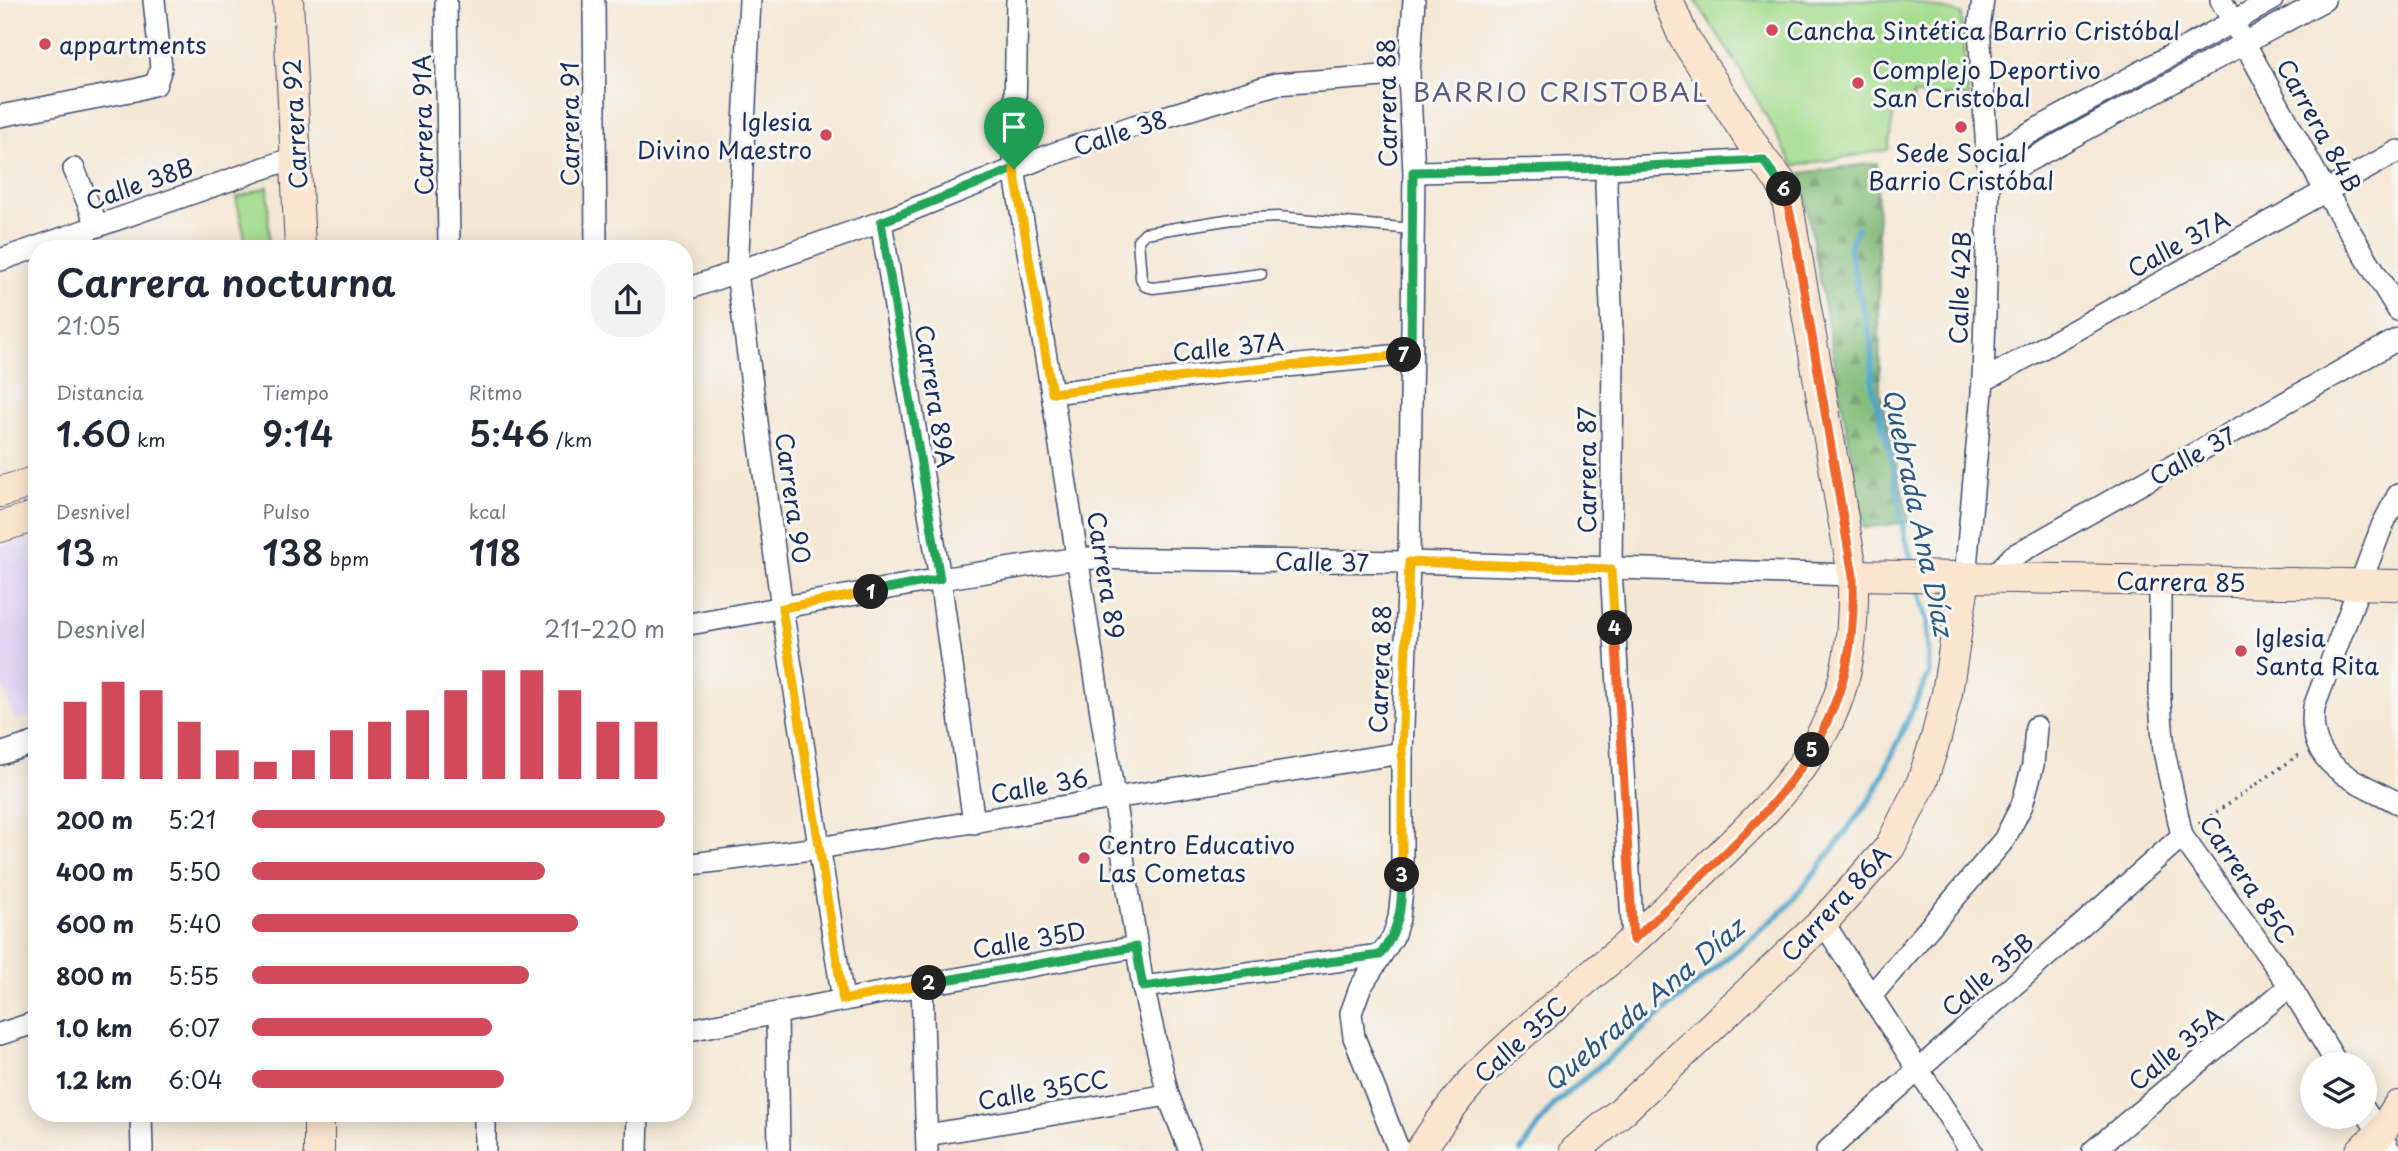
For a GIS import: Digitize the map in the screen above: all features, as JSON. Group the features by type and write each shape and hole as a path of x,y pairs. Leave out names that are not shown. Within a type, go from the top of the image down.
{"street":[{"path":"0,116 156,84 161,68 154,0"},
{"name":"Carrera 92","path":"288,0 300,240"},
{"name":"Carrera 91A","path":"446,0 449,240"},
{"name":"Carrera 91","path":"594,0 596,240"},
{"name":"Carrera 90","path":"750,0 737,273 782,608 843,1000"},
{"name":"Carrera 89","path":"1017,0 1014,169 1052,393 1143,987 1168,1095 1190,1151"},
{"name":"Carrera 88","path":"1399,1151 1354,1037 1351,1013 1360,988 1393,937 1399,918 1402,890 1402,753 1409,562 1413,229 1409,74 1414,0"},
{"path":"1633,940 1745,832 1784,790 1813,748 1825,729 1844,678 1854,614 1853,576 1786,194 1683,36 1668,0"},
{"name":"Calle 42B","path":"1968,578 1983,381 1989,182 1979,27 1983,0"},
{"name":"Carrera 84B","path":"2221,0 2326,192 2398,310"},
{"path":"1986,157 2272,0"},
{"path":"1989,182 2324,0"},
{"name":"Calle 38","path":"693,287 881,222 1014,169 1134,126 1276,84 1409,74"},
{"name":"Calle 37A","path":"1983,381 2398,151"},
{"name":"Calle 38B","path":"55,240 296,157"},
{"path":"1413,172 1607,168 1763,160"},
{"name":"Carrera 87","path":"1607,168 1613,354 1611,569 1633,940"},
{"path":"74,169 97,225"},
{"name":"Carrera 89A","path":"881,222 940,579 974,823"},
{"name":"Calle 38B","path":"0,260 28,250"},
{"name":"Calle 37","path":"693,623 940,579 1078,558 1409,562 1968,578 2013,556 2398,339"},
{"name":"Calle 37A","path":"1052,393 1411,354"},
{"path":"0,492 28,484"},
{"path":"2398,495 2382,526 2360,584 2314,707 2311,727 2315,744 2329,764 2398,803"},
{"path":"0,527 28,519"},
{"name":"Carrera 85","path":"1968,578 2398,585"},
{"name":"Carrera 86A","path":"1575,1151 1823,922 1890,847 1922,782 1947,693 1968,578"},
{"name":"Carrera 85C","path":"2160,581 2160,703 2164,751 2182,836 2290,986 2330,1052"},
{"path":"1871,996 2004,840 2022,805 2033,765 2036,727"},
{"path":"0,754 28,745"},
{"name":"Calle 36","path":"693,863 819,848 1402,753"},
{"name":"Calle 35B","path":"1827,1151 2182,836"},
{"path":"1823,922 1971,1151"},
{"name":"Calle 35C","path":"1420,1151 1470,1084 1633,940"},
{"name":"Calle 35D","path":"693,1029 1136,947"},
{"path":"1143,987 1380,955"},
{"path":"922,985 927,1143"},
{"name":"Calle 35A","path":"2093,1151 2290,986"},
{"path":"777,1014 779,1151"},
{"path":"0,1034 28,1025"},
{"name":"Calle 35CC","path":"927,1143 1168,1095"},
{"path":"2377,1145 2398,1105"},
{"path":"141,1122 142,1151"},
{"path":"319,1122 319,1151"},
{"path":"485,1122 485,1151"},
{"path":"637,1151 638,1122"}],"lane":[{"path":"1261,274 1153,288 1145,286 1141,278 1138,240 1145,233 1244,218 1278,217 1413,229"}],"path":[{"path":"2182,836 2315,744"}],"shaded area":[{"path":"28,538 28,717 15,721 0,681 0,546"}],"green space":[{"name":"Complejo Deportivo San Cristobal","path":"1695,0 1907,0 1961,14 1969,97 1913,95 1914,104 1895,103 1888,150 1794,166 1741,71"},
{"path":"1877,163 1880,392 1909,522 1864,528 1801,173"},
{"path":"268,187 269,240 245,240 236,198"}],"waterway":[{"name":"Quebrada Ana Díaz","path":"1857,228 1849,249 1871,342 1873,390 1893,464 1904,534 1914,569"},
{"name":"Quebrada Ana Díaz","path":"1521,1151 1553,1105 1784,910 1874,794 1929,673 1927,621 1917,583"}],"place":[{"name":"Cancha Sintética Barrio Cristóbal","path":"1772,30"},
{"name":"appartments","path":"45,44"},
{"name":"Complejo Deportivo San Cristobal","path":"1858,83"},
{"name":"Sede Social Barrio Cristóbal","path":"1961,127"},
{"name":"Iglesia Divino Maestro","path":"826,135"},
{"name":"Iglesia Santa Rita","path":"2241,651"},
{"name":"Centro Educativo Las Cometas","path":"1084,858"}],"district":[{"name":"BARRIO CRISTOBAL","path":"1561,91"}],"route":[{"path":"1763,160 1780,181 1786,194 1853,576 1852,647 1844,678 1825,729 1784,790 1745,832 1633,940 1611,569 1409,562 1402,753 1402,890 1399,918 1393,937 1380,955 1143,987 1136,947 843,1000 782,608 940,579 881,222 1014,169 1052,393 1411,354 1413,172 1607,168 1763,160"}]}
